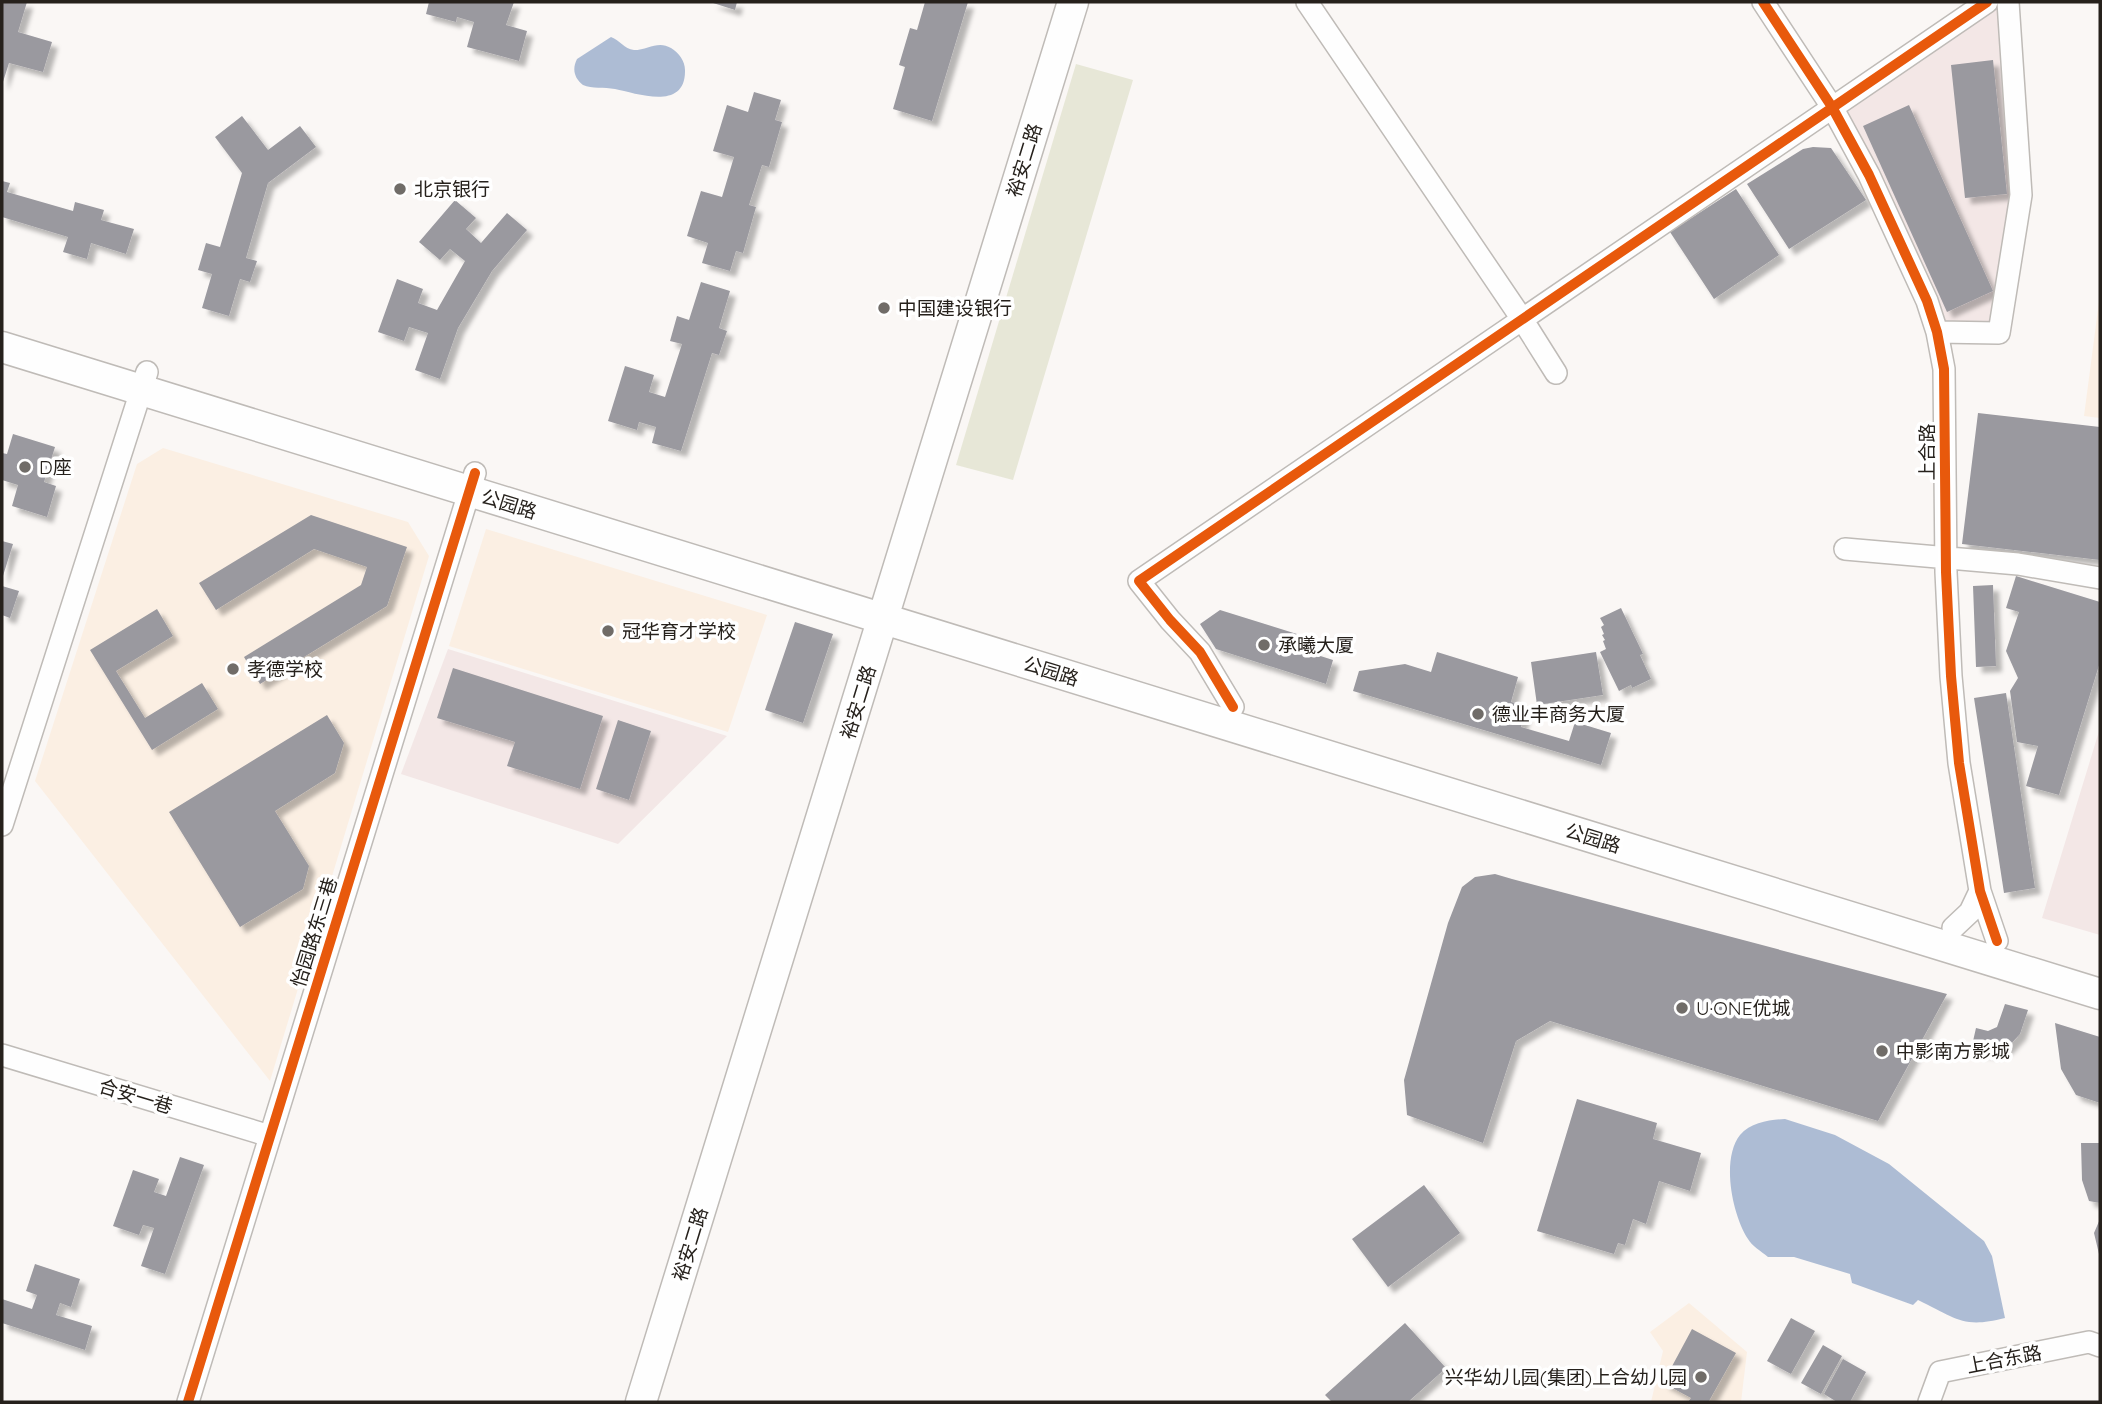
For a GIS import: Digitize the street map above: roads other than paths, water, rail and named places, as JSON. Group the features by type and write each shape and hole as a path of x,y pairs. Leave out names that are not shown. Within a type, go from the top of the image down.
{"main road":[{"name":"裕安二路","path":"659,1402 1073,2"},
{"name":"裕安二路","path":"642,1402 1091,2"},
{"name":"公园路","path":"2,327 144,381 894,612 2100,994"},
{"name":"公园路","path":"2,348 144,381"},
{"name":"公园路","path":"894,612 1233,706 2100,973"}],"street":[{"path":"1307,2 1556,373"},
{"name":"上合路","path":"1763,2 1832,107 1869,175 1927,301 1937,332 1944,369 1946,558 1951,676 1959,763 1980,891 1997,941"},
{"path":"1233,706 1200,652 1139,581 1987,2"},
{"path":"1937,332 2000,334 2021,195 2008,2"},
{"path":"2,825 144,381"},
{"name":"怡园路东三巷","path":"188,1402 472,482"},
{"path":"1845,549 2018,564 2100,578"},
{"path":"1953,928 1970,912 1980,891"},
{"name":"合安一巷","path":"2,1055 270,1136"},
{"name":"上合东路","path":"1928,1402 1940,1371 2089,1342 2100,1346"}],"water":[{"path":"611,37 634,50 662,45 674,50 685,67 683,83 669,96 658,97 583,85 575,73 577,59"},
{"path":"1785,1119 1835,1135 1889,1164 1984,1241 1992,1256 2005,1318 1979,1322 1960,1320 1918,1300 1913,1305 1852,1283 1850,1274 1794,1257 1768,1257 1754,1246 1742,1228 1733,1201 1730,1172 1734,1145 1740,1135 1750,1127 1761,1122"}],"place":[{"name":"北京银行","path":"400,189"},
{"name":"中国建设银行","path":"884,308"},
{"name":"D座","path":"25,467"},
{"name":"冠华育才学校","path":"608,631"},
{"name":"承曦大厦","path":"1264,645"},
{"name":"孝德学校","path":"233,669"},
{"name":"德业丰商务大厦","path":"1478,714"},
{"name":"U·ONE优城","path":"1682,1008"},
{"name":"中影南方影城","path":"1882,1051"},
{"name":"兴华幼儿园(集团)上合幼儿园","path":"1701,1377"}]}
